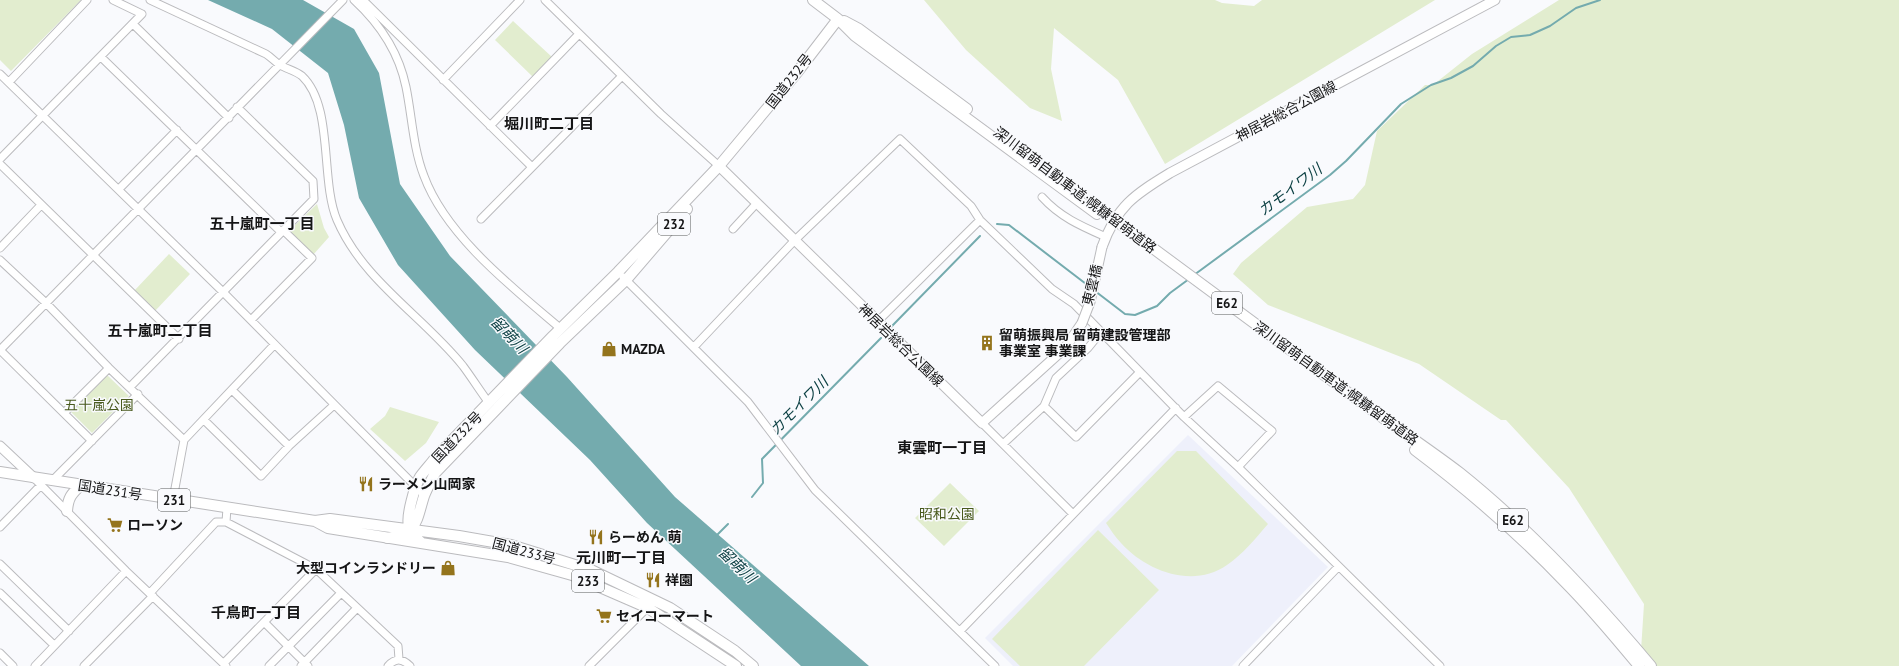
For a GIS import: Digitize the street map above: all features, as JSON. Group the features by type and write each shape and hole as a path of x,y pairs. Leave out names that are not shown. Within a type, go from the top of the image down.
{"highway":[{"path":"813,0 838,19"},
{"name":"国道232号","path":"411,531 420,517 424,495 435,473 501,398 556,340 596,301 618,272 719,166 753,126 838,19"},
{"name":"深川留萌自動車道;幌糠留萌道路","path":"838,19 1352,399 1446,473 1513,530 1566,582 1639,666"},
{"name":"国道232号","path":"556,340 561,329 596,301 626,280 711,182 719,166"},
{"name":"国道232号","path":"411,531 409,526 409,514 420,478 436,457 489,403 501,398"},
{"name":"深川留萌自動車道;幌糠留萌道路","path":"1352,399 1460,473 1526,531 1620,629 1651,666"},
{"name":"国道231号","path":"0,472 37,482 52,481 315,521 330,519 411,531"},
{"path":"67,511 70,495 81,485"},
{"path":"389,527 404,521 409,514"},
{"path":"420,517 423,528 427,532"},
{"name":"国道231号","path":"315,521 328,528 408,541"},
{"path":"411,531 414,537 422,543"},
{"name":"国道231号","path":"387,538 398,537 411,531"},
{"name":"国道233号","path":"411,531 427,532 518,547 592,570 651,604 736,666"},
{"name":"国道233号","path":"408,541 508,557 572,575 651,604 670,608 735,651 753,666"}],"main road":[{"name":"神居岩総合公園線","path":"1102,247 1117,214 1139,192 1170,173 1495,0"},
{"name":"神居岩総合公園線","path":"719,166 756,204 982,423"},
{"name":"東雲橋","path":"982,423 1065,348 1082,323 1090,302 1102,247"},
{"path":"0,446 37,482"}],"street":[{"path":"9,82 87,0"},
{"path":"0,159 142,14 113,0"},
{"path":"150,0 266,54 301,76 314,92 320,110 330,196 337,220 348,242 369,270 463,366 489,403"},
{"path":"92,441 65,412 0,350 45,302 229,118 237,107 343,0"},
{"path":"354,0 373,20 390,42 402,71 424,176 438,205 463,238 506,283 561,329"},
{"path":"363,0 532,167"},
{"path":"443,80 520,0"},
{"path":"545,0 622,76 719,166"},
{"path":"133,24 229,118"},
{"path":"490,126 579,34"},
{"path":"101,57 196,150 312,258 251,320"},
{"path":"0,74 223,292 424,495"},
{"path":"481,219 622,76"},
{"path":"130,387 179,339 314,199 313,181 237,107"},
{"path":"119,189 177,130"},
{"path":"694,346 794,241 900,139 971,206 980,220 1052,290 1074,304 1184,417 1238,467 1440,666"},
{"path":"0,164 179,339"},
{"path":"1042,197 1053,209 1075,224 1106,236"},
{"path":"733,229 756,204"},
{"path":"0,248 42,205"},
{"path":"877,322 980,220"},
{"path":"1,262 45,302 109,368 138,394 184,440"},
{"path":"618,272 694,346 748,402 815,490 995,666"},
{"path":"1003,444 1044,406 1056,378 1088,348 1101,332"},
{"path":"173,499 184,440 274,345"},
{"path":"65,412 109,368"},
{"path":"1044,406 1076,437 1140,372"},
{"path":"1184,417 1218,386 1272,431 1238,467"},
{"path":"232,390 289,446"},
{"path":"52,481 138,394"},
{"path":"204,420 261,476 289,446 334,405"},
{"path":"960,631 1176,408"},
{"path":"982,423 1073,514"},
{"path":"0,528 37,482 126,571 225,665 264,622 316,569"},
{"path":"226,522 227,508"},
{"path":"84,666 216,522 226,522 316,569 398,646 399,659"},
{"path":"0,564 69,631"},
{"path":"1243,666 1338,567"},
{"path":"38,665 54,645 126,571"},
{"path":"0,593 54,645"},
{"path":"269,666 341,593"},
{"path":"589,666 651,604"},
{"path":"264,622 289,646 305,665 357,608"},
{"path":"0,653 13,666"},
{"path":"388,666 393,660 399,659 405,661 410,666"}],"shaded area":[{"path":"1188,435 1328,567 1232,666 1013,666 985,638"}],"green space":[{"path":"0,0 81,0 11,71 0,60"},
{"path":"924,0 1215,0 1222,3 1254,6 1262,0 1435,0 1165,164 1118,80 1054,28 1051,69 1062,121 1030,108 966,50"},
{"path":"1559,0 1899,0 1899,666 1640,666 1644,604 1569,488 1506,420 1501,420 1419,364 1268,305 1233,274 1241,263 1307,207 1353,199 1365,185 1377,131 1425,85 1433,85 1472,54"},
{"path":"513,21 552,57 533,77 495,40"},
{"path":"317,204 324,228 329,237 313,255 289,231"},
{"path":"169,254 190,274 155,311 134,291"},
{"name":"五十嵐公園","path":"107,375 129,396 92,433 71,412"},
{"path":"390,407 439,422 426,443 405,461 370,429 385,416"},
{"path":"1177,451 1196,451 1268,524 1249,546 1233,561 1214,572 1200,576 1171,574 1143,562 1121,543 1106,523"},
{"name":"昭和公園","path":"950,483 979,511 944,546 915,518"},
{"path":"1098,530 1159,590 1084,666 1020,666 992,639"}],"water":[{"name":"留萌川","path":"208,0 303,0 354,29 379,73 400,184 450,256 567,377 675,497 869,666 801,666 647,523 590,460 475,350 398,265 359,198 344,125 328,73 272,29"}],"waterway":[{"name":"カモイワ川","path":"1194,275 1330,175 1346,161 1401,104 1431,85 1451,78 1473,66 1496,46 1511,37 1530,35 1550,26 1576,8 1600,0"},
{"name":"カモイワ川","path":"997,224 1009,225 1090,287"},
{"name":"カモイワ川","path":"892,326 980,236"},
{"name":"カモイワ川","path":"1095,291 1125,314 1135,315 1157,306 1170,293 1189,279"},
{"name":"カモイワ川","path":"752,497 763,483 762,459 881,338"},
{"name":"カモイワ川","path":"716,536 728,524"}],"place":[{"name":"留萌振興局 留萌建設管理部 事業室 事業課","path":"987,343"},
{"name":"MAZDA","path":"609,349"},
{"name":"ラーメン山岡家","path":"366,484"},
{"name":"ローソン","path":"115,525"},
{"name":"らーめん 萌","path":"596,537"},
{"name":"大型コインランドリー","path":"448,568"},
{"name":"祥園","path":"653,580"},
{"name":"セイコーマート","path":"604,616"}],"district":[{"name":"堀川町二丁目","path":"549,124"},
{"name":"五十嵐町一丁目","path":"262,224"},
{"name":"五十嵐町二丁目","path":"160,331"},
{"name":"東雲町一丁目","path":"942,448"},
{"name":"元川町一丁目","path":"621,558"},
{"name":"千鳥町一丁目","path":"256,613"}]}
